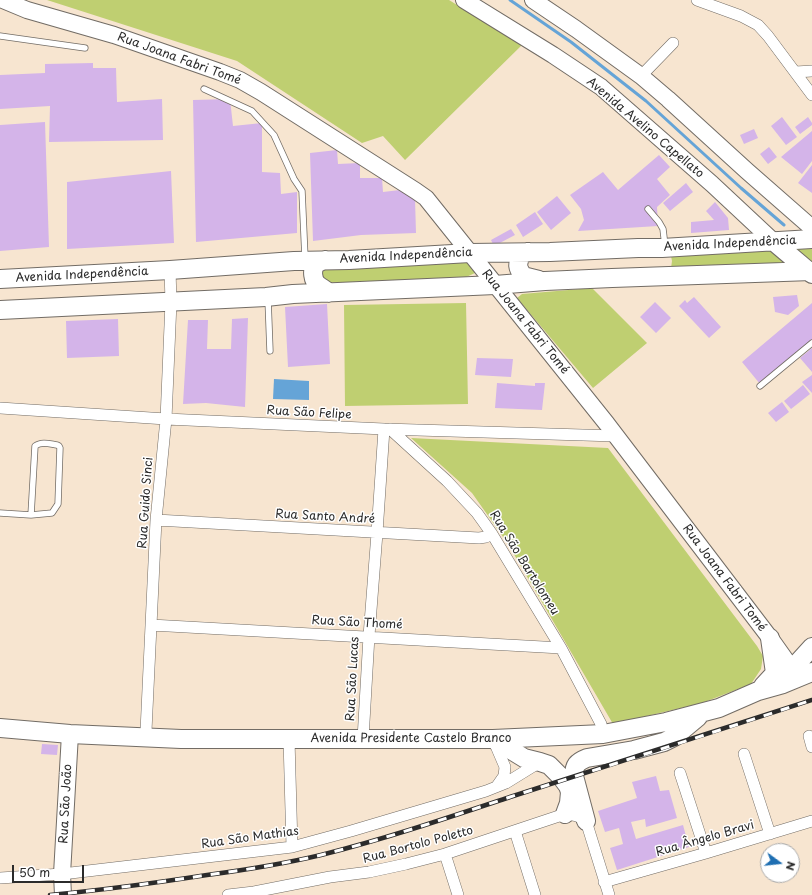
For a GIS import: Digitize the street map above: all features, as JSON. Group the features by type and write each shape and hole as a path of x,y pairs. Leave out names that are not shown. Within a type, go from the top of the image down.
{"main road":[{"name":"Avenida Independência","path":"0,279 470,252 664,248 812,239"},
{"name":"Avenida Avelino Capellato","path":"773,241 811,272"},
{"path":"625,278 641,272 665,269 668,262 664,248"},
{"path":"528,252 521,255 519,260 518,268 522,276 545,281"},
{"path":"325,260 317,264 314,268 314,278 318,285 329,293"},
{"path":"293,294 300,285 302,275 299,268 300,261"},
{"path":"0,310 268,297 293,294 495,285 545,281 811,272"},
{"path":"758,690 775,673 770,638"},
{"path":"788,677 812,647"},
{"path":"758,690 788,677 812,672"},
{"name":"Avenida Presidente Castelo Branco","path":"0,728 70,734 181,739 493,739 603,734 666,722 719,708 758,690"},
{"path":"586,821 574,776 576,764 587,758 634,750 664,742 674,737 704,712"},
{"path":"493,739 524,758 549,765 562,778 568,786 570,792 570,799 565,814"}],"street":[{"name":"Rua Joana Fabri Tomé","path":"3,0 27,10 114,35 240,80 287,108 426,198 616,436 770,638 788,677"},
{"name":"Avenida Avelino Capellato","path":"464,0 553,55 601,87 712,184 773,241"},
{"path":"533,0 641,76 812,228"},
{"path":"696,0 741,16 758,25 812,94"},
{"path":"641,76 673,43"},
{"path":"796,72 812,71"},
{"name":"Rua Guido Sinci","path":"147,737 146,731 156,520 166,419 171,302 170,270"},
{"name":"Rua São Felipe","path":"0,408 166,419 387,429 616,436"},
{"name":"Rua São Lucas","path":"363,739 369,636 387,429"},
{"name":"Rua São Bartolomeu","path":"387,429 447,482 477,513 492,534 560,648 601,724 603,734"},
{"name":"Rua Santo André","path":"156,520 479,538 492,534"},
{"name":"Rua São Thomé","path":"151,625 369,636 560,648"},
{"path":"770,638 785,650 792,652 801,651 812,647"},
{"name":"Rua São João","path":"63,895 62,874 70,734"},
{"path":"809,736 812,748"},
{"path":"289,739 292,847"},
{"path":"493,739 505,767 504,776 497,786"},
{"path":"744,754 770,834"},
{"name":"Rua São Mathias","path":"0,878 62,874 292,847 352,831 486,791 506,783 540,762"},
{"path":"680,772 706,853"},
{"path":"565,814 582,817 586,821 609,895"},
{"name":"Rua Bortolo Poletto","path":"228,895 254,892 330,877 369,872 406,864 445,854 565,814"},
{"name":"Rua Ângelo Bravi","path":"604,882 812,823"},
{"path":"515,831 535,895"},
{"path":"445,854 458,895"}],"lane":[{"path":"0,36 85,48"},
{"path":"204,89 252,111 274,135 294,179 302,191 300,261"},
{"path":"648,209 660,222 663,230 664,248"},
{"path":"268,297 270,351"},
{"path":"760,386 812,343"},
{"path":"0,513 31,515 52,513 58,504 60,448 57,445 42,443 35,446 31,515"}],"green space":[{"path":"47,0 449,0 522,45 405,160 383,136 362,143 237,61"},
{"path":"765,246 787,265 671,268 671,256"},
{"path":"812,247 812,263 797,249"},
{"path":"470,257 478,269 475,273 464,278 322,283 317,271 324,263"},
{"path":"592,288 647,343 593,388 517,298 522,294"},
{"path":"466,303 468,404 345,406 344,305"},
{"path":"411,438 608,448 757,646 763,656 761,669 751,684 702,703 613,724 508,544 472,493"}],"water":[{"path":"274,379 309,381 309,400 273,399"}],"building":[{"path":"93,63 93,68 116,68 117,102 162,99 163,140 49,142 50,106 0,109 0,75 45,73 45,64"},
{"path":"230,99 233,126 262,123 262,172 280,173 281,194 297,192 297,233 196,242 193,100"},
{"path":"782,117 797,137 786,145 771,126"},
{"path":"808,117 812,125 800,134 795,127"},
{"path":"45,122 49,247 0,251 0,125"},
{"path":"754,129 758,138 744,144 740,135"},
{"path":"812,131 812,161 802,174 781,157"},
{"path":"769,147 777,157 768,164 760,154"},
{"path":"337,150 338,164 360,163 360,178 382,178 383,192 400,190 415,199 416,233 361,235 313,241 310,153"},
{"path":"659,155 670,167 657,179 670,195 657,207 658,226 578,231 584,220 581,209 570,195 603,172 618,190"},
{"path":"812,165 812,193 798,183"},
{"path":"171,171 174,243 67,249 67,182"},
{"path":"686,183 693,192 670,211 663,203"},
{"path":"557,196 571,213 551,230 537,212"},
{"path":"715,202 728,218 729,230 691,233 691,222 714,220 706,211"},
{"path":"535,212 543,224 523,237 516,225"},
{"path":"511,229 515,235 494,246 491,240"},
{"path":"797,295 799,306 788,315 775,312 773,297"},
{"path":"694,297 721,327 709,338 679,306 685,300 687,303"},
{"path":"655,302 671,318 656,333 640,317"},
{"path":"812,303 812,340 760,384 742,362"},
{"path":"327,304 330,364 288,367 285,307"},
{"path":"248,318 245,407 206,403 183,404 188,320 208,320 207,349 231,349 232,319"},
{"path":"118,319 119,356 67,358 66,321"},
{"path":"812,348 812,372 800,358"},
{"path":"477,358 513,359 511,377 475,375"},
{"path":"812,375 812,393 802,382"},
{"path":"497,383 535,386 535,383 545,383 542,410 495,408"},
{"path":"803,385 810,394 791,409 784,401"},
{"path":"782,402 789,412 776,422 768,413"},
{"path":"42,744 58,745 57,755 41,754"},
{"path":"656,776 660,791 669,790 677,818 646,827 645,819 631,822 636,839 683,825 689,847 617,870 610,848 623,844 619,828 605,832 598,811 637,798 632,782"}],"waterway":[{"path":"510,0 571,42 646,101 741,188 784,225"}],"railway":[{"path":"50,895 236,871 321,855 416,828 812,700"}]}
